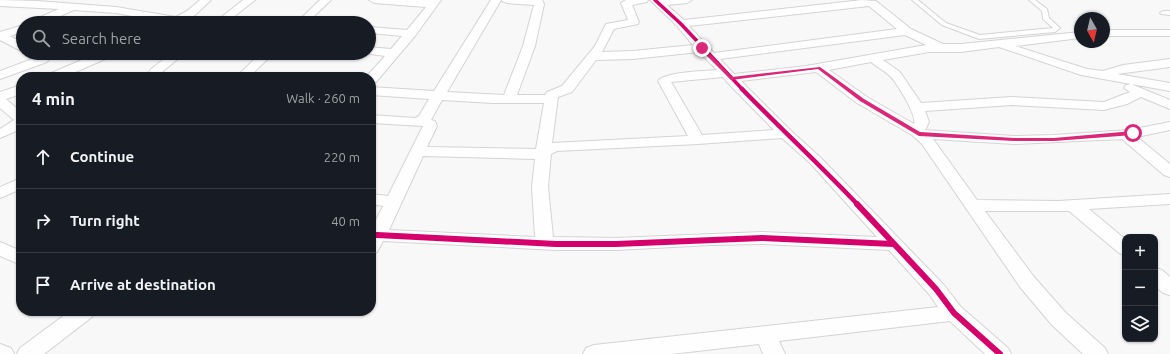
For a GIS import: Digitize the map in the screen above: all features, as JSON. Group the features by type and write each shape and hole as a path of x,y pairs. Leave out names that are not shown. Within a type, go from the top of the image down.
{"street":[{"path":"184,16 206,0"},
{"path":"228,16 250,0"},
{"path":"309,16 326,0"},
{"path":"374,0 435,2"},
{"path":"421,121 424,119 496,0"},
{"path":"506,0 538,2 539,4 530,46 509,99"},
{"path":"544,243 540,187 551,99 554,94 566,91 600,46 610,26 634,22 626,3 687,0"},
{"path":"652,1 681,24 728,76 785,133 816,161 936,289 954,313 1000,354"},
{"path":"376,73 411,34 435,2"},
{"path":"681,24 869,2 907,31 940,47"},
{"path":"0,3 38,3 75,6 116,10 146,16"},
{"path":"0,14 38,3"},
{"path":"51,16 75,6"},
{"path":"1,36 16,31"},
{"path":"376,31 411,34"},
{"path":"592,56 706,53 907,31"},
{"path":"1110,33 1170,33"},
{"path":"1,36 16,44"},
{"path":"698,140 664,81 665,80 819,68 929,48 961,48 1074,36"},
{"path":"998,44 1085,72 1106,77 1170,87"},
{"path":"376,52 394,53"},
{"path":"873,58 896,75 917,107 922,122 918,133"},
{"path":"0,75 40,60"},
{"path":"45,60 66,72 93,60"},
{"path":"156,72 171,60"},
{"path":"247,72 260,60"},
{"path":"1106,77 1108,73 1115,70 1170,63"},
{"path":"819,68 862,100 918,133 934,150 1027,282 1059,319 1097,354"},
{"path":"1106,77 1170,105"},
{"path":"0,98 16,91"},
{"path":"376,91 438,96 551,99"},
{"path":"917,107 1012,101 1104,106 1118,103 1141,92"},
{"path":"0,101 16,115"},
{"path":"376,119 421,121 430,124 376,237"},
{"path":"0,134 16,126"},
{"path":"918,133 1014,140 1054,139 1130,134 1170,126"},
{"path":"418,151 536,154 555,147 698,140 785,133"},
{"path":"1130,134 1128,137 1131,141 1170,172"},
{"path":"0,193 16,185"},
{"path":"376,200 394,202"},
{"path":"973,205 1073,205 1166,202"},
{"path":"1073,205 1122,246"},
{"path":"376,241 616,244 743,238 893,244"},
{"path":"0,248 16,256"},
{"path":"1158,278 1170,288"},
{"path":"594,354 640,351 765,334 954,313"},
{"path":"28,354 78,316"},
{"path":"765,334 774,354"}],"lane":[{"path":"915,0 944,24 979,37 1055,30 1057,28 1046,19 1045,10 1032,0"},
{"path":"1163,13 1170,13"}],"cycle path":[{"path":"655,0 681,24 702,48 785,133 816,161 936,289 954,313 1000,354"},
{"path":"377,235 556,244 616,244 762,238 893,244"}],"route":[{"path":"702,48 731,78 819,68 862,100 919,134 973,136 1014,140 1054,139 1133,133"}]}
